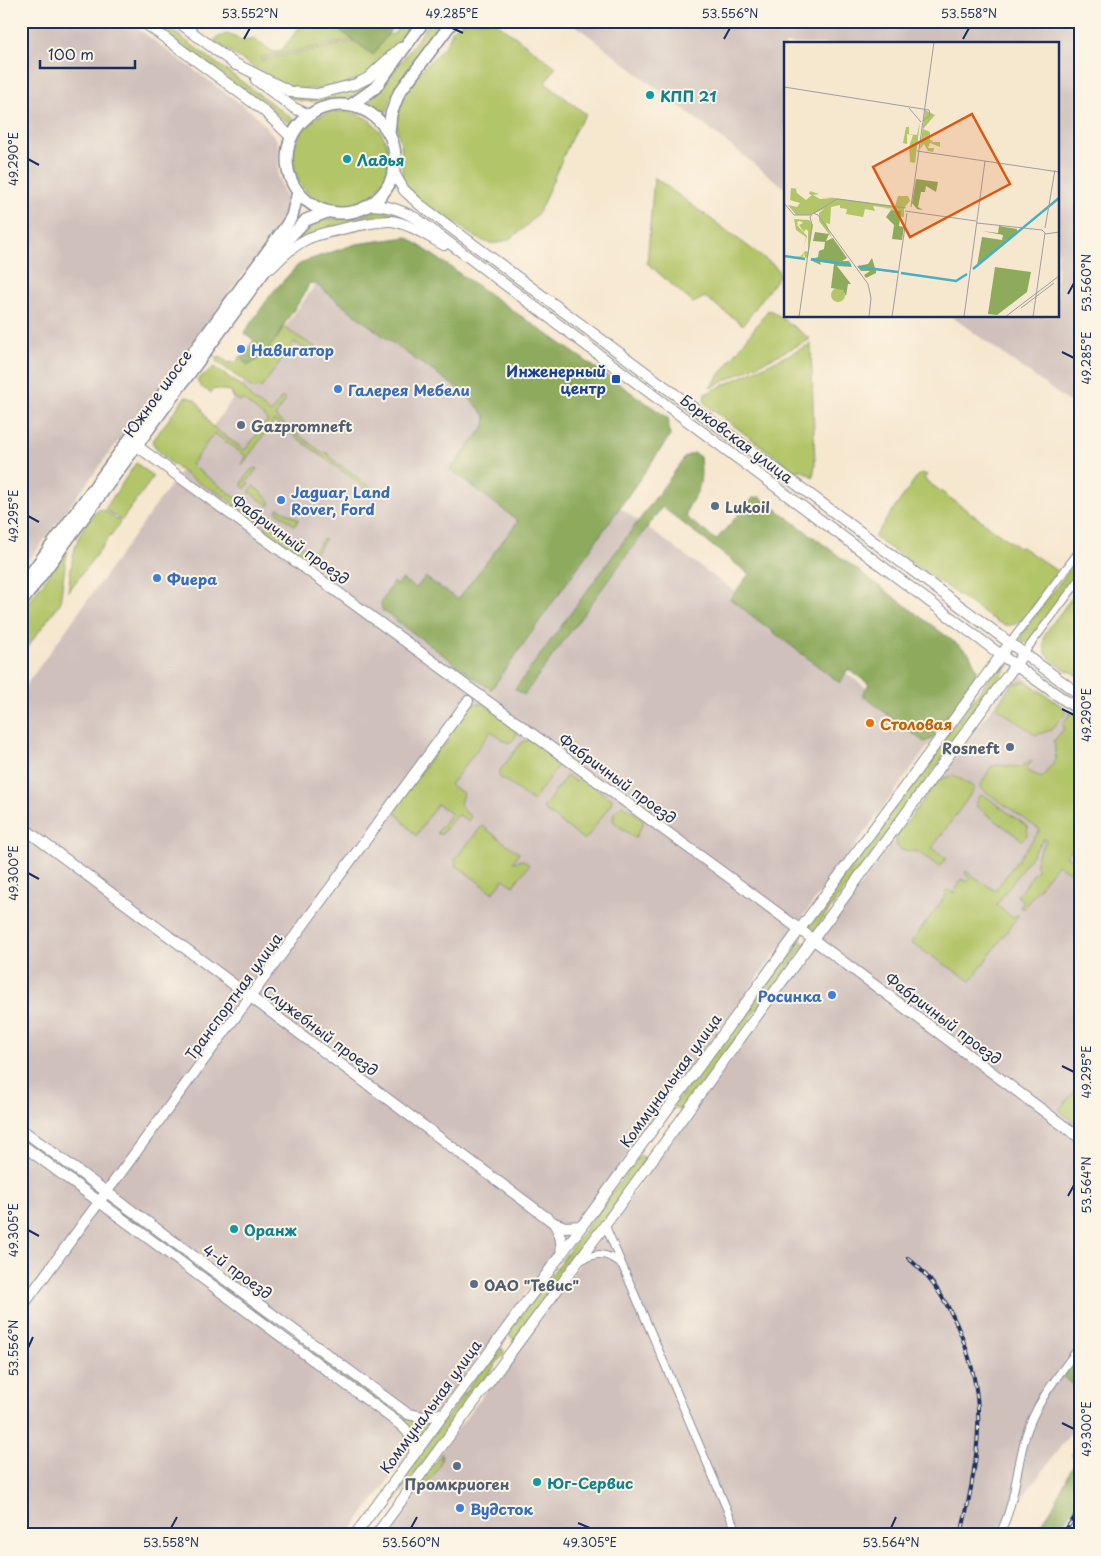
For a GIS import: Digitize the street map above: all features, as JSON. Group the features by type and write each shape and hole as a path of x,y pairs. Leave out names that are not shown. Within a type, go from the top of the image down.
{"main road":[{"path":"142,21 263,110 292,137"},
{"path":"177,21 294,108 309,115"},
{"path":"232,62 291,92 303,94 331,92 368,78 408,40 424,21"},
{"path":"351,105 375,88 424,21"},
{"path":"389,133 391,114 399,94 453,21"},
{"path":"351,105 374,115 385,126 395,148 394,173 385,192 369,205 354,212 346,213 327,212 310,204 298,192 289,176 288,150 292,137 299,125 309,115 326,106 351,105"},
{"name":"Борковская улица","path":"394,173 404,190 419,204 1080,695"},
{"name":"Южное шоссе","path":"21,587 286,226 292,216 298,192"},
{"name":"Борковская улица","path":"369,205 384,205 416,218 1001,655 1080,711"},
{"name":"Южное шоссе","path":"21,603 298,228 306,220 327,212"},
{"path":"261,277 292,248 309,238 390,221 405,224 473,260"},
{"path":"683,417 692,406"},
{"name":"Фабричный проезд","path":"137,446 799,929 1080,1138"},
{"name":"Коммунальная улица","path":"355,1535 1010,643"},
{"path":"366,1519 378,1532 606,1225 661,1146 1024,653"},
{"name":"Транспортная улица","path":"21,1308 468,701"},
{"name":"Служебный проезд","path":"21,826 554,1223 565,1227 582,1226"},
{"name":"4-й проезд","path":"21,1129 408,1414 423,1417 444,1412"},
{"path":"648,1135 647,1141 651,1147 661,1146"},
{"name":"4-й проезд","path":"21,1144 401,1425 411,1437 414,1444 414,1455"},
{"path":"634,1153 643,1152 647,1156 649,1164"},
{"path":"554,1223 562,1244 561,1255"},
{"path":"242,1306 248,1297"},
{"path":"499,1338 513,1348"}],"street":[{"path":"1010,643 1080,550"},
{"path":"1024,653 1080,579"},
{"path":"606,1225 621,1265 738,1535"},
{"path":"577,1262 590,1256 604,1254 615,1259 621,1265"},
{"path":"999,1535 1010,1511 1025,1438 1030,1423 1039,1405 1080,1346"}],"shaded area":[{"path":"21,21 127,21 256,115 277,140 279,152 278,175 288,207 284,220 21,571"},
{"path":"570,21 1080,21 1080,410 954,318 1058,318 1058,42 784,42 784,187"},
{"path":"316,284 934,738 348,1535 21,1535 21,692"},
{"path":"1018,673 1080,719 1080,1421 994,1535 379,1535"}],"green space":[{"path":"159,21 294,120 290,124 152,23"},
{"path":"304,21 328,21 353,40 261,58 261,60 394,34 403,21 414,21 386,56 362,79 322,89 292,89 215,42 216,38 227,34 244,41 255,39 273,52 282,50"},
{"path":"328,21 397,21 373,55"},
{"path":"431,21 446,21 393,93 385,116 366,103 377,94"},
{"path":"465,21 494,21 556,67 545,83 586,114 574,132 539,212 522,230 499,243 480,239 468,233 454,222 451,226 423,206 403,181 402,176 402,149 396,121 400,103 421,71 447,43 453,29"},
{"path":"381,72 367,90 354,98 300,101 280,91 297,97"},
{"path":"341,111 359,114 375,125 386,141 389,159 386,177 375,193 359,204 341,207 323,204 307,193 296,177 293,159 296,141 307,125 323,114"},
{"path":"654,177 776,267 779,273 778,277 743,325 705,297 693,303 647,263"},
{"path":"378,210 395,213 411,222 395,218 287,249 307,225 322,219 355,218"},
{"path":"407,237 668,418 670,436 491,690 382,610 381,603 393,582 397,585 402,579 416,588 425,577 458,599 518,521 450,469 485,426 486,417 459,389 382,335 316,284 309,283 302,298 275,340 262,356 249,365 244,362 242,357 254,340 244,333 272,293 297,266 305,261 356,244"},
{"path":"768,310 809,338 809,340 710,388"},
{"path":"283,327 320,350 316,355 294,342 262,387 251,387 216,361 216,357 222,358 229,363 233,361 236,363 240,356 244,362 278,338"},
{"path":"811,344 815,464 813,477 801,470 795,471 706,405 704,400 705,394"},
{"path":"214,367 244,388 252,399 271,413 282,397 286,400 276,418 324,454 326,452 331,458 377,492 375,495 274,421 242,465 246,456 214,433 191,465 257,513 259,516 258,521 246,517 227,498 199,483 173,465 152,442 185,397 196,401 213,427 245,450 268,420 242,399 240,401 233,397 231,391 213,389 211,393 200,386 197,380"},
{"path":"694,453 700,457 700,482 698,490 687,510 686,517 716,540 753,498 760,497 969,653 977,669 974,682 934,738 924,742 862,695 869,684 848,669 840,683 730,599 749,574 662,507 524,695 515,689 686,456"},
{"path":"136,463 153,476 121,521 105,509"},
{"path":"255,468 257,469 247,482 249,483 245,489 242,486 243,481 248,473"},
{"path":"922,473 927,475 924,479 1019,548 1022,547 1057,571 1057,575 1043,594 1020,621 1010,625 996,621 874,537 918,475"},
{"path":"253,486 271,503 269,506 249,492"},
{"path":"278,508 298,519 296,524 294,525 276,511"},
{"path":"100,509 120,523 68,592 75,547 79,536 91,517"},
{"path":"268,524 272,524 312,553 323,539 325,540 309,562 266,530"},
{"path":"67,551 60,603 21,656 21,612"},
{"path":"1080,555 1080,575 1034,636 1026,643 1021,643 1024,631"},
{"path":"1080,587 1080,677 1053,661 1045,650 1044,642 1045,633"},
{"path":"1006,661 1009,665 955,741 940,744 1000,664"},
{"path":"1025,681 1066,709 1066,712 1051,730 1036,735 996,707 1012,685"},
{"path":"476,703 483,704 518,728 516,735 508,743 491,731 450,785 463,793 460,804 464,811 471,816 468,821 459,815 455,817 441,835 437,833 451,813 437,804 416,836 395,812 396,807 439,747 445,745 449,740 446,738 467,708"},
{"path":"1072,711 1080,717 1080,850 1074,847 1066,856 1080,865 1080,879 1057,864 1023,909 1020,907 1024,901 1017,896 1038,868 1036,867 1037,857 1046,840 1044,838 996,905 1013,918 1017,914 1018,916 971,981 911,943 947,894 945,892 947,890 954,893 962,879 967,882 970,878 965,874 966,871 995,891 1040,830 981,788 981,785 991,767 996,765 1021,767 1032,760 1026,770 1042,778 1056,759 1054,741 1064,729 1063,723"},
{"path":"532,739 558,759 560,763 533,801 500,777 498,773 522,742"},
{"path":"953,744 814,931 811,930 808,925 938,747"},
{"path":"567,775 576,782 580,777 612,799 611,804 586,839 583,839 544,810 544,807"},
{"path":"954,775 975,788 932,848 946,858 940,867 918,852 902,850 898,847 895,838 938,780"},
{"path":"984,795 1028,827 1027,835 1022,840 976,806 979,796"},
{"path":"622,805 643,819 643,824 635,838 613,820 614,813"},
{"path":"482,826 519,853 513,862 523,860 529,865 513,886 504,879 493,893 456,865 455,859"},
{"path":"798,940 802,941 804,945 682,1112 673,1106"},
{"path":"1080,1087 1080,1126 1059,1110"},
{"path":"640,1155 644,1157 645,1164 515,1339 512,1338 508,1333"},
{"path":"118,1208 232,1293 233,1295 115,1212"},
{"path":"251,1308 402,1417 420,1422 435,1420 424,1435 411,1429"},
{"path":"499,1348 503,1349 504,1353 379,1523 376,1522 373,1516"},
{"path":"1080,1354 1080,1391 1063,1377"},
{"path":"1080,1444 1080,1500 1055,1535 1034,1535 1052,1508 1075,1461 1072,1454"},
{"path":"442,1453 438,1468 432,1477 423,1484 418,1485"}],"railway":[{"path":"908,1258 939,1292 951,1313 969,1359 975,1383 978,1407 976,1456 961,1535"},
{"path":"1062,1535 1080,1510"}],"place":[{"name":"КПП 21","path":"650,95"},
{"name":"Ладья","path":"347,159"},
{"name":"Навигатор","path":"241,349"},
{"name":"Инженерный центр","path":"616,379"},
{"name":"Галерея Мебели","path":"338,389"},
{"name":"Gazpromneft","path":"241,425"},
{"name":"Jaguar, Land Rover, Ford","path":"281,500"},
{"name":"Lukoil","path":"715,506"},
{"name":"Фиера","path":"157,578"},
{"name":"Столовая","path":"870,723"},
{"name":"Rosneft","path":"1010,747"},
{"name":"Росинка","path":"832,995"},
{"name":"Оранж","path":"234,1229"},
{"name":"ОАО \"Тевис\"","path":"474,1284"},
{"name":"Промкриоген","path":"457,1466"},
{"name":"Юг-Сервис","path":"537,1482"},
{"name":"Вудсток","path":"460,1508"}]}
